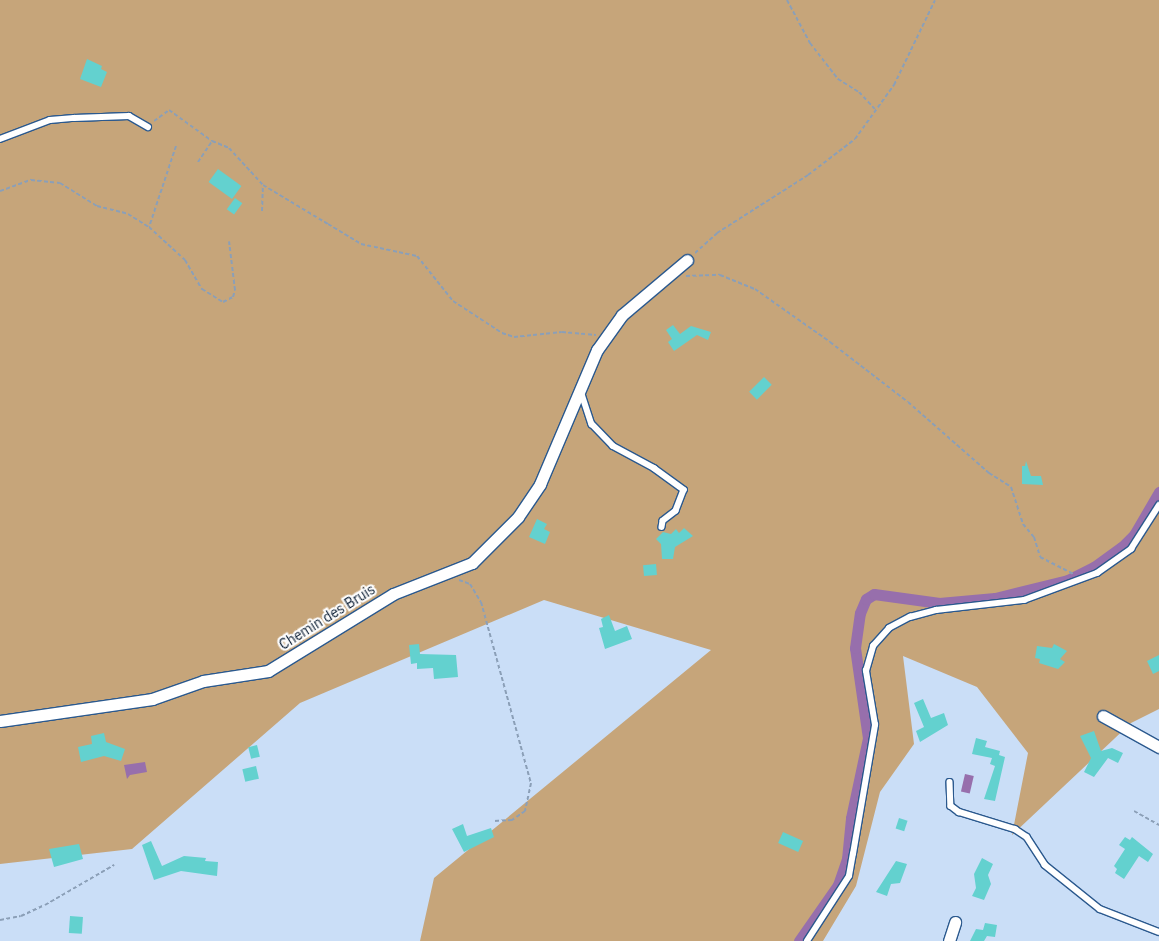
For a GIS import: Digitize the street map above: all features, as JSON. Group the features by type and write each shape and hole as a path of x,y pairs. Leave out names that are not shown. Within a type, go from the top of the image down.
{"street":[{"name":"Chemin des Bruis","path":"0,721 152,699 203,681 268,671 369,607 394,594 472,563 518,517 540,484 580,386 605,339 622,315 687,260"},
{"path":"1103,716 1159,747"},
{"path":"949,941 956,922"}],"lane":[{"path":"0,139 50,120 74,118 129,116 148,127"},
{"path":"580,386 592,424 613,446 654,468 684,490 676,511 663,521 662,527"},
{"path":"807,941 836,899 848,876 854,854 875,725 866,671 873,646 889,628 910,618 936,610 1024,600 1097,573 1131,549 1159,505"},
{"path":"950,782 951,806 959,812 1015,828 1027,837 1045,865 1100,909 1159,932"}],"path":[{"path":"787,0 810,43 838,79 858,92 875,109"},
{"path":"687,260 716,233 808,175 855,139 894,85 935,0"},
{"path":"148,127 166,109 169,110 212,141 229,148 263,185 361,244 416,256 448,297 502,333 514,337 570,333 605,339"},
{"path":"198,162 212,141"},
{"path":"149,227 176,146"},
{"path":"0,191 31,180 60,183 97,206 128,214 149,227 185,260 202,289 223,302 232,297 234,290 230,241"},
{"path":"262,211 263,185"},
{"path":"668,276 720,275 755,289 830,342 908,402 989,473 1011,487 1023,524 1034,537 1040,557 1064,569"},
{"path":"443,575 470,584 481,602 529,774 532,789 525,811 512,820 494,821"},
{"path":"1134,811 1159,825"},
{"path":"0,920 21,916 45,905 114,865"}],"shaded area":[{"path":"0,0 1159,0 1159,709 1131,723 1012,835 1028,753 977,687 903,656 914,744 880,792 856,886 823,941 420,941 434,878 711,650 544,600 300,703 132,849 0,864"},
{"path":"145,762 147,772 130,775 127,779 124,765"},
{"path":"965,774 974,776 970,794 961,792"}],"building":[{"path":"87,59 102,66 101,69 107,72 101,87 80,79"},
{"path":"218,169 241,186 232,199 209,182"},
{"path":"235,198 242,203 234,215 227,209"},
{"path":"673,325 680,334 691,326 711,332 708,340 697,335 674,351 668,342 672,339 666,330"},
{"path":"764,377 772,385 757,400 749,392"},
{"path":"1026,461 1031,476 1041,476 1043,485 1022,484 1022,466 1025,466"},
{"path":"537,519 547,524 544,529 550,532 545,544 529,537"},
{"path":"684,528 693,536 675,547 673,559 662,559 661,544 656,539 663,532 671,534 676,529 679,533"},
{"path":"656,564 657,575 644,576 643,565"},
{"path":"609,615 615,631 627,626 632,639 605,649 599,628 603,627 601,619"},
{"path":"419,644 420,654 456,655 458,677 434,679 433,668 417,669 417,663 411,664 409,645"},
{"path":"1054,644 1067,651 1060,659 1065,662 1058,669 1039,663 1040,659 1035,658 1037,646 1052,648"},
{"path":"1159,655 1159,671 1153,674 1147,661"},
{"path":"923,699 931,718 944,713 948,725 920,742 916,731 924,727 914,703"},
{"path":"1094,731 1101,751 1112,748 1123,753 1118,763 1108,758 1094,777 1084,772 1091,758 1080,736"},
{"path":"104,733 106,742 125,749 121,761 104,756 81,762 78,747 92,744 91,736"},
{"path":"976,738 987,741 985,747 1000,751 999,755 1005,757 995,801 984,799 995,766 990,764 992,758 972,754"},
{"path":"257,745 260,757 251,759 248,747"},
{"path":"256,766 259,779 245,782 242,769"},
{"path":"899,818 908,821 904,831 896,828"},
{"path":"463,824 467,836 491,828 494,837 464,852 452,829"},
{"path":"783,832 803,841 798,852 778,843"},
{"path":"1125,837 1130,840 1132,837 1153,854 1148,862 1139,856 1124,879 1115,873 1117,869 1114,866 1125,849 1119,845"},
{"path":"151,841 162,866 184,856 206,858 205,861 218,862 217,876 181,871 154,880 142,845"},
{"path":"79,844 83,859 54,867 49,849"},
{"path":"982,858 993,864 988,875 991,884 984,900 972,896 976,888 974,874"},
{"path":"896,861 907,864 900,883 891,884 887,896 876,892"},
{"path":"70,916 83,917 82,934 69,933"},
{"path":"985,923 997,925 995,937 987,936 984,941 970,941 976,929 983,930"}],"waterway":[{"path":"799,941 838,885 847,859 851,818 868,738 855,648 860,613 866,599 874,594 939,603 995,598 1068,580 1094,567 1122,547 1134,535 1159,492"}]}
